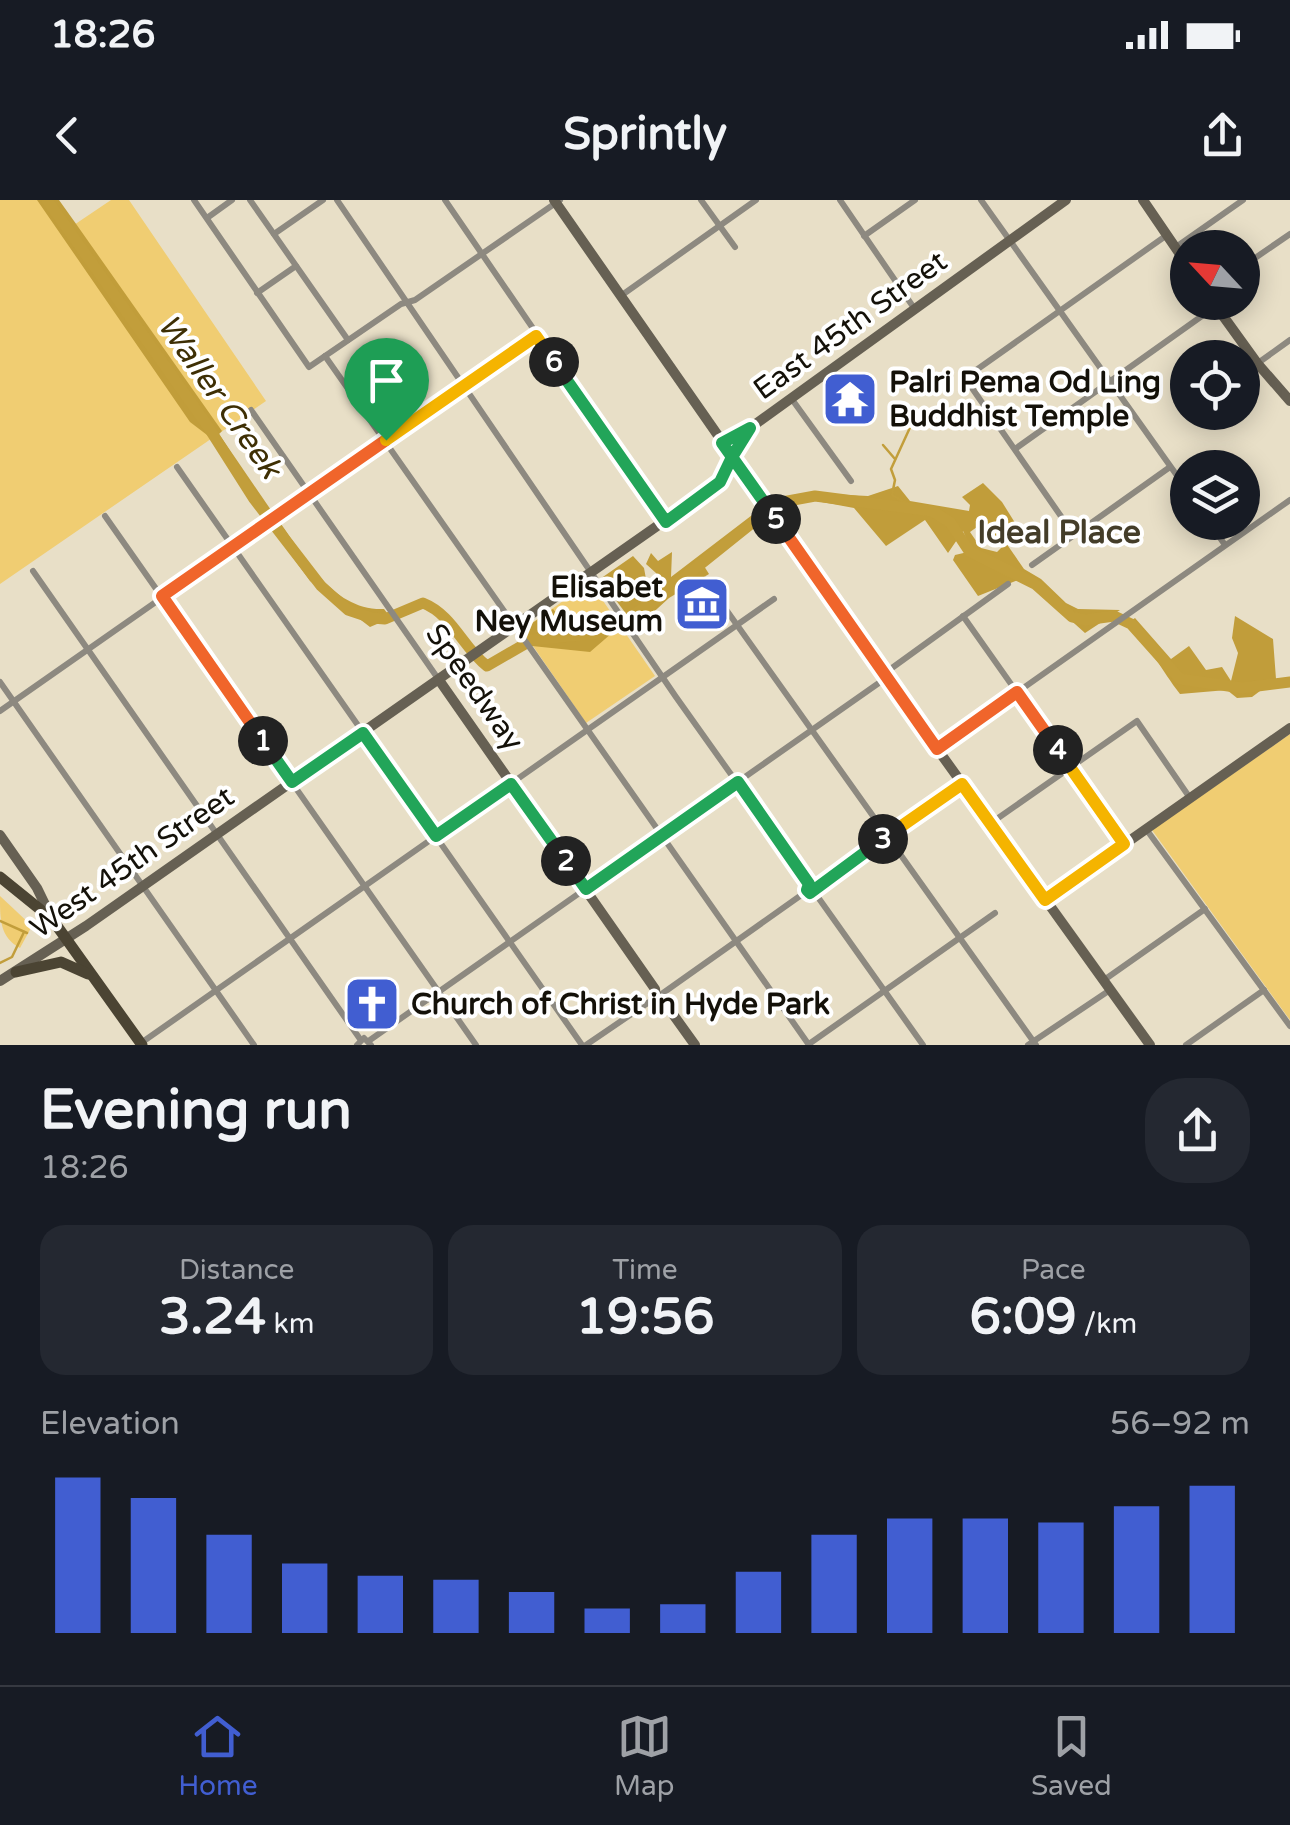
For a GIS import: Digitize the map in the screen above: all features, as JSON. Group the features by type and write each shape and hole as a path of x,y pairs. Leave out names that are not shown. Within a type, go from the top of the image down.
{"main road":[{"path":"0,877 52,919 141,1044"},
{"path":"16,972 62,962 97,980"}],"street":[{"path":"194,200 309,367 557,201 885,676 1150,1045"},
{"path":"206,218 232,200"},
{"path":"250,200 348,340"},
{"path":"274,234 323,200"},
{"path":"337,200 623,619 923,1045"},
{"path":"445,200 666,522"},
{"path":"702,200 734,248"},
{"path":"622,295 756,200"},
{"path":"840,200 915,309"},
{"path":"864,236 915,200"},
{"path":"980,200 1170,467 1032,565"},
{"name":"East 45th Street","path":"439,680 720,482 750,428 1066,200"},
{"path":"1142,200 1170,241"},
{"path":"1200,230 1243,200"},
{"path":"1260,255 1290,234"},
{"path":"1074,535 965,378 1166,236"},
{"path":"257,292 296,266"},
{"path":"1014,449 1193,320"},
{"path":"0,711 536,336"},
{"path":"1260,361 1290,340"},
{"path":"326,356 809,1045 995,913"},
{"path":"1260,367 1290,402"},
{"path":"792,398 851,481"},
{"name":"Speedway","path":"251,410 694,1045"},
{"path":"722,443 750,428"},
{"path":"177,467 584,1045 962,784"},
{"path":"720,482 747,478"},
{"path":"937,749 1290,500"},
{"path":"105,516 476,1045"},
{"path":"1222,540 1225,545"},
{"path":"32,571 290,938 358,1042 370,1043 813,729 1008,584"},
{"path":"705,580 889,834 1033,1044 1205,909"},
{"path":"141,1044 774,599"},
{"path":"963,616 1124,844"},
{"name":"West 45th Street","path":"0,981 439,680"},
{"path":"0,682 254,1045"},
{"path":"991,823 1137,721 1190,798"},
{"path":"1045,900 1290,728"},
{"path":"1146,829 1290,1026"},
{"path":"0,836 37,888 52,919"},
{"path":"1186,1045 1264,990"}],"shaded area":[{"path":"0,200 47,200 68,229 111,200 129,200 266,401 0,584"},
{"path":"37,200 59,200 222,431 219,434 273,513 265,519 211,438 190,422"},
{"path":"983,483 1002,502 1017,526 1006,543 1024,569 1078,609 1120,610 1085,633 1037,590 1018,580 978,596 953,560 955,555 972,551 963,531 948,553 925,520 886,546 854,508 800,498 778,510 772,501 809,493 868,496 898,486 910,501 969,511 970,505 962,497","holes":["977,527 1006,543 997,552 981,548 970,532"]},
{"path":"760,509 765,518 704,566 709,574 669,598 646,619 640,617 633,623 600,579 633,556 644,568 646,579 638,585 646,596 659,586 656,573 646,564 651,553 658,561 672,552 671,577"},
{"path":"278,520 310,565 335,591 349,601 384,609 391,618 370,627 310,581 270,526"},
{"path":"590,582 655,676 586,723 522,630"},
{"path":"553,609 566,624 600,614 613,618 619,627 590,652 532,646 522,630"},
{"path":"1235,616 1273,639 1276,679 1252,697 1237,698 1227,690 1180,694 1148,648 1125,625 1135,618 1171,659 1189,646 1206,670 1222,667 1231,681 1238,653 1232,638"},
{"path":"1290,734 1290,1020 1152,830"},
{"path":"0,896 32,926 20,948 8,939 2,927"}],"waterway":[{"name":"Waller Creek","path":"47,200 207,425 254,499 321,586 348,610 372,618 385,619 423,603 442,615 487,666 532,640 600,633 614,627 656,600 777,503 815,496 932,511 950,522 969,551 1035,584 1072,617 1085,620 1114,616 1131,624 1180,679 1242,688 1290,682"},
{"path":"913,507 892,495 895,480 891,469 913,421 926,411"},
{"path":"883,445 895,459"},
{"path":"0,921 27,933"},
{"path":"0,963 12,957 24,932"}],"place":[{"name":"Palri Pema Od Ling Buddhist Temple","path":"850,399"},
{"name":"Elisabet Ney Museum","path":"702,604"},
{"name":"Church of Christ in Hyde Park","path":"372,1004"}],"district":[{"name":"Ideal Place","path":"1059,532"}],"route":[{"path":"386,440 162,596 292,782 363,733 436,836 511,784 586,889 738,782 809,884 807,890 811,894 816,892 816,886 962,784 1045,900 1124,844 1017,692 937,749 732,457 750,428 722,443 732,457 720,482 666,522 536,336 386,440"}]}
